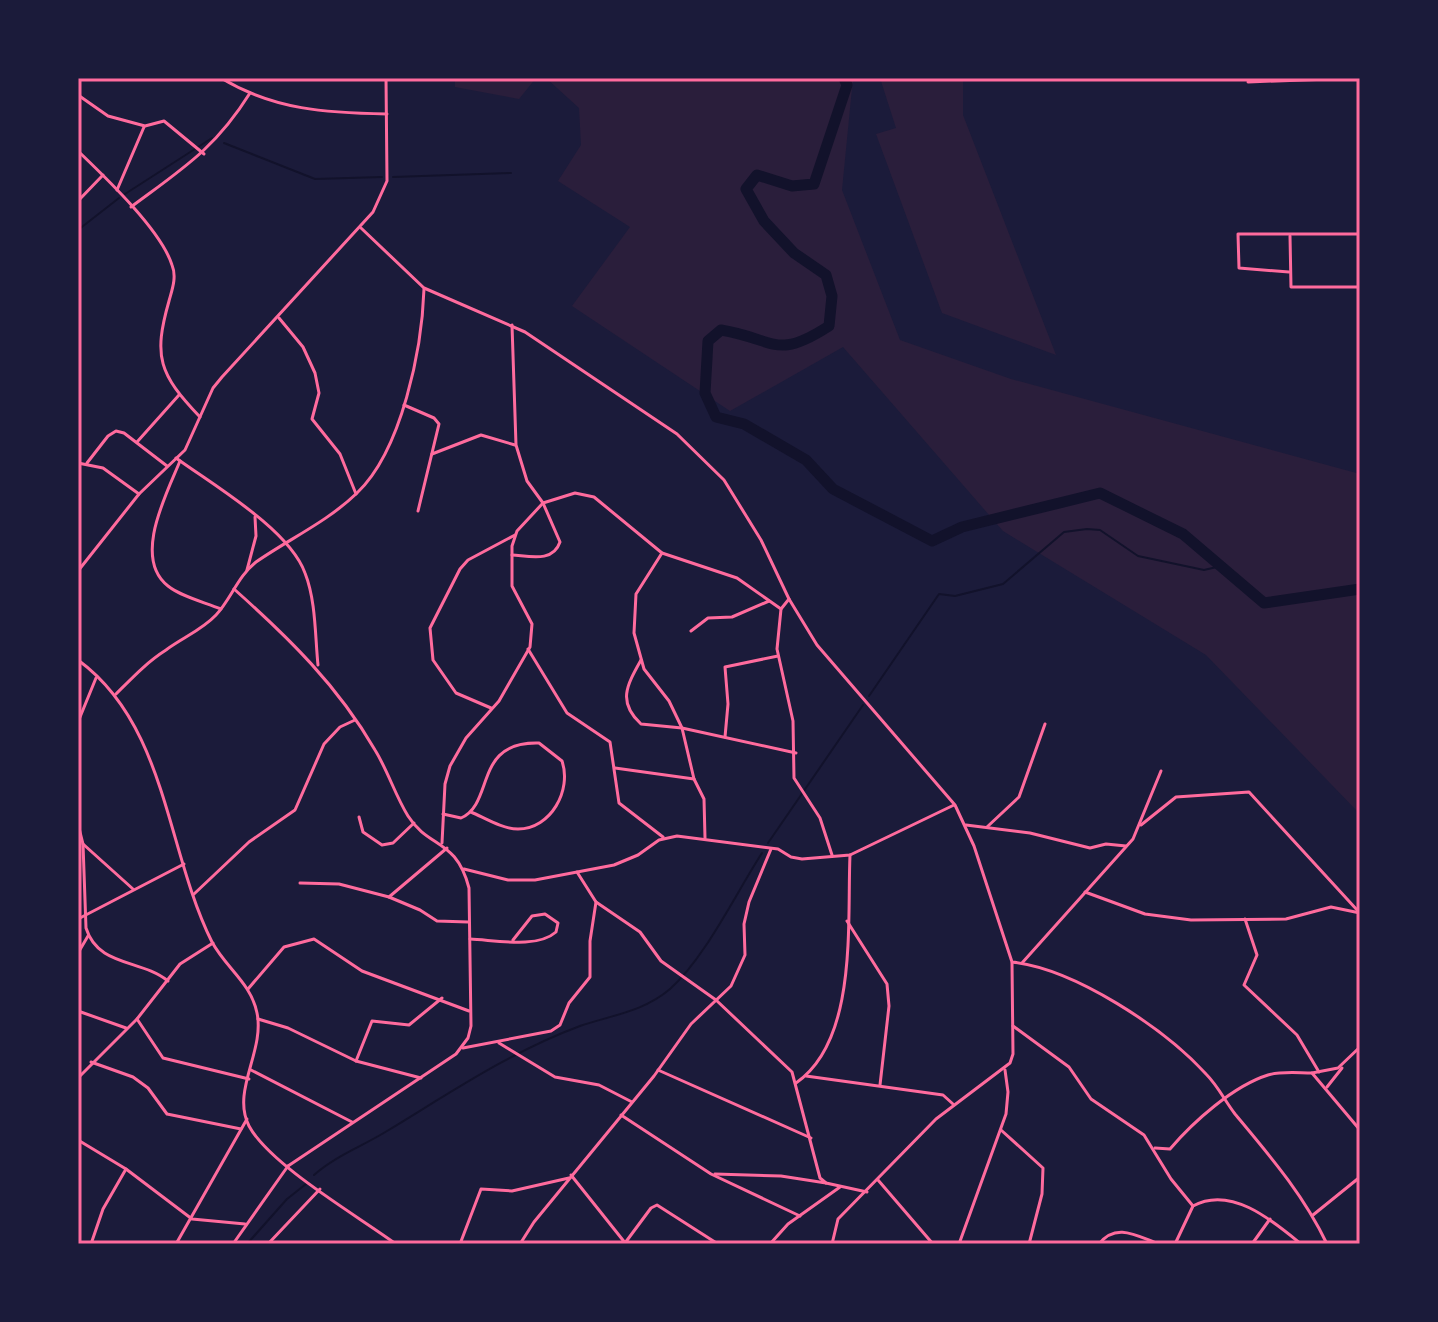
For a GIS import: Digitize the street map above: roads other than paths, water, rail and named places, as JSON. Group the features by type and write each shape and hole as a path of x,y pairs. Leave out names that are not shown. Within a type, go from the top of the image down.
{"street":[{"path":"221,78 250,93 320,113 387,114"},
{"path":"221,609 166,585 155,566 152,551 156,528 178,459 192,439 213,388 361,228 387,181 386,78"},
{"path":"1248,82 1356,78"},
{"path":"131,207 218,140 250,93"},
{"path":"78,95 104,114 145,126 164,121 200,151"},
{"path":"117,190 145,126"},
{"path":"78,151 131,207 162,246 173,268 173,287 158,347 179,395 200,417"},
{"path":"78,201 103,175"},
{"path":"361,228 424,288 512,325 650,415 700,454 744,509 789,599 817,645 955,805 966,825 1012,962 1013,1054 1005,1070 954,1105 838,1219 832,1244"},
{"path":"1289,272 1241,269 1236,264 1239,233 1360,234"},
{"path":"1290,235 1289,283 1295,288 1360,287"},
{"path":"247,570 356,494 381,460 404,405 419,338 424,288"},
{"path":"279,318 311,364 319,386 312,419 340,454 356,494"},
{"path":"512,325 516,445 527,481 543,503 560,537 558,548 549,556 512,555"},
{"path":"137,442 179,395"},
{"path":"404,405 438,421 418,511"},
{"path":"87,463 112,433 124,433 167,466"},
{"path":"432,454 481,435 516,445"},
{"path":"78,571 139,494 178,459"},
{"path":"178,459 287,544 307,577 319,668"},
{"path":"78,463 87,463 114,474 139,494"},
{"path":"491,708 456,693 433,660 430,628 460,569 468,560 515,535 543,503 575,493 594,497 662,553 737,578 781,609"},
{"path":"116,694 141,669 203,626 221,609 247,570 256,536 255,517"},
{"path":"442,843 450,766 528,649 532,624 512,586 515,535"},
{"path":"662,553 634,601 634,633 641,660 682,728 694,779 704,799 705,838"},
{"path":"234,589 319,668 356,719 414,823 447,847 464,869 469,888 470,1033 463,1048"},
{"path":"789,599 781,609 777,633 778,656 793,721 795,781 820,818 832,855"},
{"path":"691,631 708,618 732,617 769,601"},
{"path":"528,649 567,713 606,737 619,803 664,838"},
{"path":"725,737 728,704 725,667 778,656"},
{"path":"78,660 116,694 149,759 213,943 248,989 258,1019 258,1040 244,1096 247,1119 257,1137 288,1166 396,1244"},
{"path":"641,660 626,686 627,707 646,727 682,728 796,753"},
{"path":"78,722 97,675"},
{"path":"194,894 249,842 295,810 324,744 340,727 356,719"},
{"path":"987,827 1019,797 1045,724"},
{"path":"443,814 461,818 471,812 489,770 504,751 516,744 539,743 562,761 565,783 554,810 533,827 514,829 471,812"},
{"path":"614,768 694,779"},
{"path":"1022,963 1126,846 1141,825 1161,771"},
{"path":"1141,825 1176,797 1249,792 1359,912"},
{"path":"464,869 521,881 622,862 664,838 705,838 771,849 802,859 850,855 955,805"},
{"path":"359,817 363,832 382,845 393,843 414,823"},
{"path":"78,824 83,844 88,935 107,956 151,969 168,981"},
{"path":"966,825 1030,833 1090,848 1101,844 1126,846"},
{"path":"83,844 133,889"},
{"path":"389,897 447,847"},
{"path":"520,1244 691,1024 731,986 742,966 746,912 771,849"},
{"path":"796,1083 821,1059 843,1002 850,855"},
{"path":"78,919 184,864"},
{"path":"577,872 596,902 640,932 661,961 716,1000 784,1063 796,1083 817,1171 826,1183"},
{"path":"300,883 339,884 389,897 437,921 470,922"},
{"path":"1085,892 1145,914 1212,921 1286,919 1322,907 1359,912"},
{"path":"233,1244 288,1166 352,1122 463,1048 551,1031 560,1025 569,1003 590,977 590,941 596,902"},
{"path":"470,939 513,940 546,940 556,932 558,923 545,914 532,916 513,940"},
{"path":"1245,919 1257,955 1244,985 1297,1035 1319,1072"},
{"path":"847,921 887,984 889,1006 880,1085"},
{"path":"78,953 88,935"},
{"path":"248,989 284,947 314,939 362,971 442,998 469,1011"},
{"path":"78,1078 137,1019 180,964 213,943"},
{"path":"1012,962 1072,982 1156,1027 1208,1075 1287,1174 1327,1244"},
{"path":"356,1061 372,1021 409,1025 442,998"},
{"path":"78,1011 126,1028"},
{"path":"137,1019 163,1058 249,1079"},
{"path":"258,1019 288,1028 356,1061 421,1078"},
{"path":"1013,1026 1069,1067 1091,1099 1144,1135 1155,1148 1171,1179 1193,1206"},
{"path":"498,1042 555,1077 599,1085 632,1102"},
{"path":"1326,1089 1344,1065 1358,1054 1360,1047"},
{"path":"91,1062 133,1077 148,1088 167,1114 241,1129"},
{"path":"1155,1148 1170,1149 1198,1117 1265,1076 1312,1073 1344,1065"},
{"path":"251,1070 352,1122"},
{"path":"658,1070 811,1138"},
{"path":"959,1244 1001,1130 1008,1102 1005,1070"},
{"path":"1312,1073 1360,1130"},
{"path":"806,1076 947,1097 954,1105"},
{"path":"621,1115 711,1174 800,1216"},
{"path":"176,1244 247,1119"},
{"path":"1001,1130 1043,1168 1042,1194 1029,1244"},
{"path":"78,1140 126,1169 192,1219 245,1224"},
{"path":"91,1244 103,1209 126,1169"},
{"path":"711,1174 781,1176 867,1192"},
{"path":"570,1176 625,1243 651,1208 657,1205 718,1244"},
{"path":"460,1244 481,1189 512,1191 570,1176"},
{"path":"1313,1215 1360,1177"},
{"path":"878,1180 933,1244"},
{"path":"770,1244 800,1216 840,1187"},
{"path":"268,1244 320,1189"},
{"path":"1175,1244 1193,1206 1208,1199 1223,1199 1270,1219 1301,1244"},
{"path":"1252,1244 1270,1219"},
{"path":"1099,1244 1108,1234 1117,1231 1159,1244"}],"waterway":[{"path":"844,78 847,85 814,184 792,186 757,175 746,189 764,221 794,253 826,275 832,296 829,326 811,337 786,345 721,330 708,341 705,393 716,417 744,424 806,460 833,489 932,541 962,527 1100,493 1183,534 1264,603 1360,589"},
{"path":"125,194 212,138"},
{"path":"224,143 315,179 382,177"},
{"path":"393,177 511,173"},
{"path":"78,230 119,198"},
{"path":"869,696 939,594 955,596 1003,584 1064,532 1100,530 1138,556 1204,570 1221,566"},
{"path":"768,843 863,705"},
{"path":"314,1175 529,1048 660,997 695,960 762,853"},
{"path":"247,1244 287,1199 306,1184"}]}
